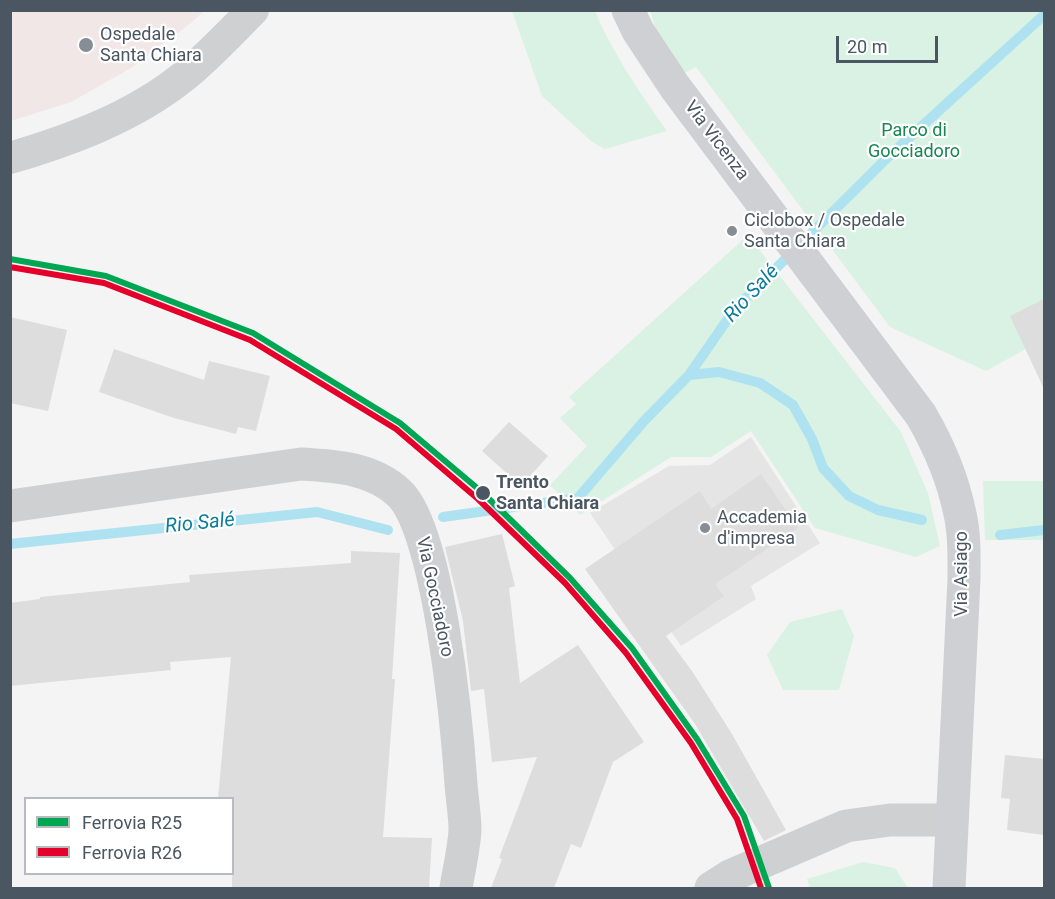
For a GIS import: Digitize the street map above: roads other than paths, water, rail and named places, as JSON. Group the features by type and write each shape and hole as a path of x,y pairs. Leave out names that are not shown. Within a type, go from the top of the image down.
{"main road":[{"name":"Via Vicenza","path":"628,10 638,31 675,87 811,268"},
{"name":"Via Asiago","path":"811,268 921,415 941,453 961,514 964,579 949,888"}],"street":[{"path":"10,158 85,133 139,106 182,78 253,10"},
{"name":"Via Gocciadoro","path":"10,506 302,464 341,466 377,477 400,494 412,509 433,576 457,726 465,830 456,888"},
{"path":"721,882 846,826 890,820 952,820"}],"waterway":[{"name":"Rio Salé","path":"443,517 578,498 644,421 689,375 734,310 888,157 1044,15"},
{"path":"689,375 719,372 760,383 793,405 812,439 823,468 849,496 878,510 922,520"},
{"name":"Rio Salé","path":"10,544 317,512 388,530"},
{"path":"1000,535 1044,530"}],"rail line":[{"name":"R25","path":"10,259 106,276 253,333 400,423 483,493 570,578 632,648 697,739 744,816 769,888"},
{"name":"R26","path":"10,267 104,283 250,340 396,429 478,499 565,583 626,653 691,743 737,819 761,888"}],"place":[{"name":"Ospedale Santa Chiara","path":"86,45"},
{"name":"Ciclobox / Ospedale Santa Chiara","path":"732,231"},
{"name":"Trento Santa Chiara","path":"483,493"},
{"name":"Accademia d'impresa","path":"705,528"}],"park label":[{"name":"Parco di Gocciadoro","path":"914,141"}]}
